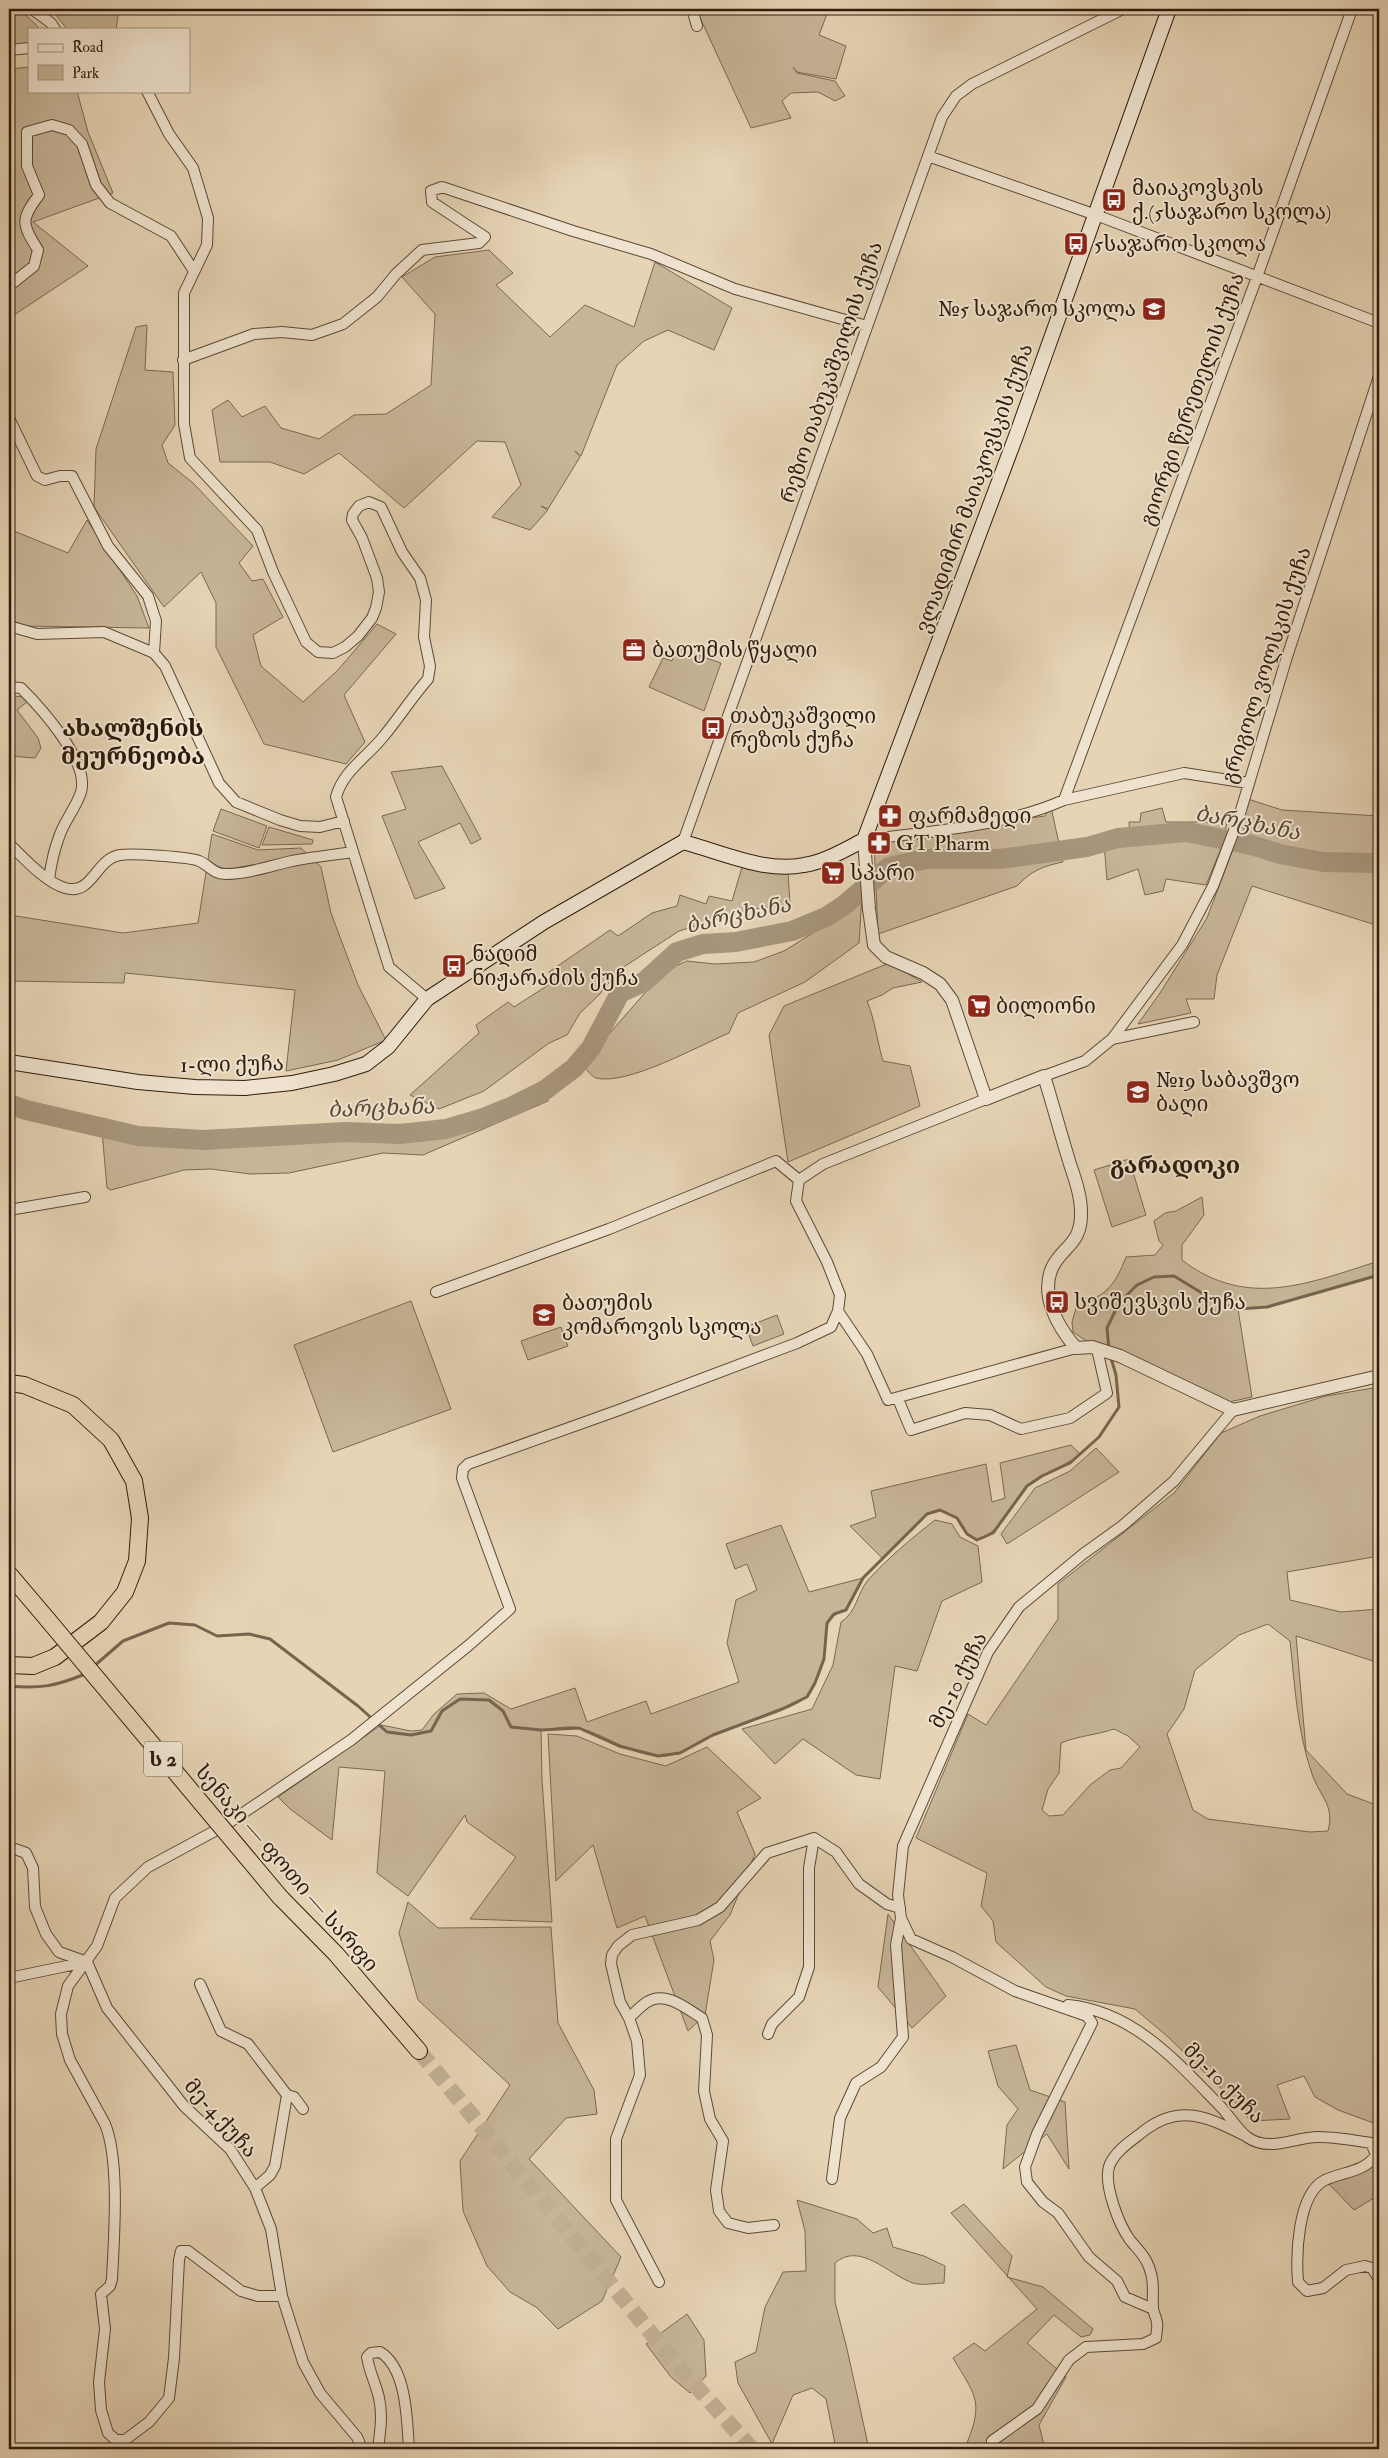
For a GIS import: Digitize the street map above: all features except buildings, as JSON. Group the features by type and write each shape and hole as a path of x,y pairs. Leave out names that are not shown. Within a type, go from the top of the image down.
{"highway":[{"path":"9,1383 24,1385 73,1405 111,1440 134,1481 140,1518 137,1561 125,1592 101,1622 55,1657 33,1666 9,1664"},
{"name":"სენაკი — ფოთი — სარფი","path":"9,1575 280,1897 336,1954 420,2051"}],"main road":[{"name":"ვლადიმირ მაიაკოვსკის ქუჩა","path":"864,840 1016,436 1169,9"},
{"path":"428,999 544,922 683,842 772,867 804,865 840,852 864,840"},
{"name":"1-ლი ქუჩა","path":"9,1062 138,1082 196,1087 245,1088 292,1083 334,1074 366,1064 388,1047 428,999"}],"street":[{"path":"32,9 54,28"},
{"path":"692,9 697,26"},
{"name":"რეზო თაბუკაშვილის ქუჩა","path":"683,842 942,117 956,96 972,84 1123,9"},
{"name":"გიორგი წერეთელის ქუჩა","path":"1064,800 1257,277 1352,9"},
{"path":"9,50 28,48"},
{"path":"148,92 169,134 193,168 208,218 207,245 184,293 184,424 190,458 257,530 273,572 306,642 318,652 333,653 358,636 372,618 379,592 377,578 362,538 352,520 353,514 359,506 369,502 381,507 402,552 420,578 426,600 424,636 430,666 428,678 406,704 385,735 366,757 349,771 340,784 336,797 389,967 428,999"},
{"path":"9,286 34,266 38,250 25,229 26,212 39,195 27,166 27,132 52,125 69,130 82,144 96,185 110,203 172,236 194,271"},
{"path":"928,156 1096,215 1379,323"},
{"path":"183,360 254,334 282,332 312,335 343,324 376,297 396,274 422,250 479,243 485,237 432,202 431,191 442,187 573,231 651,254 735,289 867,326"},
{"name":"გრიგოლ ვოლსკის ქუჩა","path":"1044,1076 1085,1061 1112,1038 1182,944 1213,886 1238,820 1248,783 1379,376"},
{"path":"9,418 37,476 45,480 60,476 72,476 108,546 148,596 156,621 154,653"},
{"path":"9,626 37,634 104,632 154,653 165,666 219,783 232,798 280,820 300,826 320,827 344,821"},
{"path":"9,688 21,688 39,706 60,734 81,770 82,790 59,836 49,878"},
{"path":"986,1099 949,995 940,984 924,973 886,957 874,945 868,909 864,840 986,822 1051,806 1064,800 1184,773 1248,783"},
{"path":"9,844 49,878 64,888 78,890 86,886 105,862 118,855 199,860 214,872 223,874 246,872 295,860 353,852"},
{"path":"1112,1038 1194,1022"},
{"path":"282,2296 258,2296 242,2291 188,2251 182,2251 179,2260 174,2358 169,2398 150,2422 125,2440 116,2440 108,2433 101,2410 99,2382 105,2329 101,2294 110,2286 112,2279 113,2158 110,2135 70,2060 62,2034 61,2014 68,1986 96,1946 115,1898 148,1866 224,1826 366,1729 468,1646 510,1609 462,1478 463,1469 468,1464 620,1410 797,1342 831,1327 838,1310 840,1295 833,1276 796,1201 799,1180 804,1174 823,1164 1044,1076 1082,1213 1079,1232 1070,1247 1052,1267 1049,1290 1057,1322 1076,1348"},
{"path":"436,1292 609,1229 776,1161 799,1180"},
{"path":"9,1210 85,1197"},
{"path":"838,1310 867,1354 888,1400 898,1399 1076,1348 1101,1350 1120,1356 1233,1410 1379,1376"},
{"path":"898,1399 910,1430 965,1413 990,1415 1021,1429 1070,1418 1107,1393 1101,1350"},
{"name":"მე-10 ქუჩა","path":"1233,1410 1174,1482 1122,1526 1083,1554 1019,1607 988,1652 903,1846 898,1895 901,1913 911,1939 952,1957 1015,1991 1052,2004 1086,2007 1102,2011 1145,2036 1169,2054 1234,2120 1247,2137 1266,2144 1286,2144 1316,2137 1371,2143 1376,2155 1370,2164 1323,2181 1314,2191 1306,2204 1296,2256 1298,2282 1307,2291 1324,2288 1346,2270 1365,2266 1372,2268 1379,2279"},
{"path":"814,1838 836,1852 859,1884 901,1913 896,1945 903,2037 881,2067 856,2083 840,2118 832,2179"},
{"path":"659,2282 616,2200 616,2139 640,2075 637,2040 629,2018 620,2002 611,1964 612,1954 618,1946 632,1935 698,1920 720,1907 767,1853 814,1838"},
{"path":"768,2034 772,2024 799,1997 810,1967 809,1868 814,1838"},
{"path":"9,1850 15,1849 26,1853 33,1868 35,1908 54,1946 59,1952 86,1962"},
{"path":"9,1978 86,1962"},
{"name":"მე-4 ქუჩა","path":"86,1962 107,2008 184,2106 230,2149 255,2188 271,2229 282,2296 303,2362 320,2393 357,2437 362,2449"},
{"path":"200,1984 221,2031 248,2044 288,2095 294,2097 303,2109"},
{"path":"629,2018 648,2000 659,1998 671,2000 702,2018 707,2035 704,2091 710,2119 723,2141 716,2190 719,2211 728,2223 748,2228 774,2225"},
{"path":"1052,2004 1087,2016 1092,2023 1037,2134 1025,2167 1027,2182 1043,2202 1058,2213 1089,2257 1117,2281 1125,2297 1153,2309"},
{"path":"255,2188 270,2175 274,2166 288,2095"},
{"path":"991,2449 992,2441 1037,2409 1069,2360 1086,2347 1143,2344 1156,2338 1157,2322 1153,2309 1154,2282 1143,2254 1130,2240 1117,2218 1108,2178 1109,2166 1115,2155 1126,2144 1150,2127 1174,2116 1195,2115 1212,2120 1247,2137"},
{"path":"378,2449 381,2419 380,2400 368,2367 367,2357 370,2353 380,2352 392,2362 398,2376 406,2410 409,2449"}],"green space":[{"path":"45,9 119,9 116,28 66,28 56,15"},
{"path":"696,9 829,9 819,35 846,46 836,79 797,72 793,67 797,73 835,81 845,96 835,101 818,92 791,93 782,101 791,118 751,128"},
{"path":"23,12 39,28 28,28 28,44 9,46 9,16"},
{"path":"28,67 28,92 77,92 88,132 113,193 33,222 88,266 14,315 9,314 9,69"},
{"path":"489,250 513,273 496,285 550,337 585,305 634,327 655,262 732,308 714,350 668,330 644,341 617,365 581,456 575,451 580,457 548,509 541,506 548,510 530,530 492,517 521,485 505,442 477,441 404,508 339,453 304,474 270,462 220,462 212,410 228,400 242,417 265,406 281,428 319,439 354,415 386,414 431,385 435,314 402,277 435,257"},
{"path":"147,325 145,370 173,372 175,425 162,445 168,463 193,483 253,546 239,563 252,581 263,579 283,617 253,635 261,666 303,702 338,670 377,624 396,634 344,695 365,742 346,764 264,744 216,647 216,603 201,572 164,607 94,507 96,449 136,327"},
{"path":"87,520 137,596 149,628 23,626 9,618 9,529 68,553"},
{"path":"677,648 721,663 704,711 649,687 663,658 672,661"},
{"path":"9,696 33,697 17,710 38,738 41,748 35,758 9,756"},
{"path":"442,766 481,839 471,844 460,823 418,842 445,888 415,899 382,816 406,809 391,772"},
{"path":"1248,799 1282,810 1379,816 1379,926 1252,886 1217,975 1214,999 1186,999 1191,1013 1138,1024 1160,993 1207,918 1232,852 1250,845 1241,823"},
{"path":"1051,807 1063,862 1038,870 1027,876 1017,886 878,934 874,840 1045,816"},
{"path":"1162,808 1166,822 1227,822 1223,844 1206,885 1166,879 1163,891 1145,895 1138,869 1107,880 1104,843 1130,837 1129,822 1140,822 1141,813"},
{"path":"221,809 267,826 259,848 213,831"},
{"path":"269,827 313,840 312,844 262,845"},
{"path":"212,834 258,850 301,848 321,867 331,913 358,985 386,1040 338,1060 286,1071 295,990 125,973 124,983 9,981 9,921 16,916 123,933 198,923"},
{"path":"743,864 788,873 790,904 748,910 679,931 619,970 599,995 580,1013 567,1035 549,1043 484,1091 439,1109 410,1095 479,1033 476,1025 508,1002 514,1007 553,982 549,972 610,930 618,936 652,913 677,906 680,895 706,904 709,896 732,901"},
{"path":"862,895 859,943 805,982 738,1013 729,1033 644,1071 626,1076 609,1079 596,1078 582,1065 664,971 687,961 715,964 754,962 784,951 816,931"},
{"path":"889,963 922,982 893,988 867,1001 883,1061 910,1066 920,1106 788,1162 769,1035 784,1006"},
{"path":"549,1092 548,1101 423,1155 383,1153 289,1173 250,1174 211,1169 184,1170 111,1190 107,1188 102,1131 132,1139 203,1145 278,1144 447,1135"},
{"path":"1129,1159 1146,1215 1112,1227 1094,1170"},
{"path":"1202,1197 1204,1215 1182,1245 1182,1260 1206,1275 1230,1284 1254,1288 1279,1288 1303,1284 1379,1261 1379,1275 1267,1307 1238,1309 1252,1397 1229,1402 1091,1344 1073,1332 1072,1322 1076,1308 1108,1289 1126,1257 1155,1255 1163,1245 1159,1241 1154,1221 1165,1213 1176,1211"},
{"path":"411,1301 451,1409 333,1452 294,1345"},
{"path":"777,1315 784,1334 753,1346 746,1327"},
{"path":"561,1327 568,1346 528,1360 521,1341"},
{"path":"1379,1387 1379,1556 1287,1572 1290,1600 1341,1612 1379,1609 1379,1663 1296,1636 1306,1750 1347,1794 1379,1806 1379,2125 1338,2110 1315,2097 1304,2076 1277,2085 1290,2119 1251,2121 1233,2100 1167,2036 1135,2009 1066,1996 1046,1987 996,1942 993,1921 981,1906 987,1873 916,1838 968,1714 986,1725 1058,1619 1058,1584 1174,1493 1221,1433 1260,1416 1326,1396","holes":["1268,1624 1290,1641 1297,1708 1303,1741 1312,1774 1326,1801 1330,1814 1328,1831 1310,1832 1208,1819 1193,1810 1167,1734 1184,1709 1195,1670 1239,1635","1114,1729 1128,1736 1140,1747 1121,1768 1110,1770 1090,1785 1063,1815 1049,1816 1042,1810 1048,1789 1059,1773 1061,1743"]},
{"path":"1071,1445 1080,1454 1027,1487 1001,1523 987,1535 977,1540 967,1534 957,1518 940,1510 927,1514 883,1559 850,1526 876,1517 871,1491 986,1464 992,1502 1005,1498 1000,1463"},
{"path":"1096,1448 1119,1472 1007,1544 1001,1534 1035,1488 1070,1471"},
{"path":"935,1520 952,1524 960,1537 978,1546 982,1582 942,1601 917,1671 895,1666 880,1779 856,1775 803,1739 775,1764 742,1729 812,1709 833,1665 841,1622 854,1608 864,1585 892,1556"},
{"path":"781,1525 809,1592 863,1578 846,1610 831,1618 828,1624 822,1665 813,1687 808,1695 792,1706 714,1734 673,1755 658,1756 637,1752 575,1727 541,1730 542,1780 552,1922 470,1919 516,1857 467,1822 465,1815 408,1896 377,1873 385,1771 339,1767 332,1840 290,1809 278,1797 381,1725 411,1731 422,1730 434,1714 457,1694 484,1693 511,1709 575,1688 587,1722 646,1701 651,1714 739,1682 727,1643 736,1600 757,1590 747,1564 735,1569 726,1544"},
{"path":"548,1734 577,1736 620,1754 666,1766 707,1747 761,1798 737,1812 755,1854 730,1915 710,1941 714,1960 705,2015 688,2031 645,1916 617,1928 593,1845 556,1881"},
{"path":"408,1902 438,1928 551,1927 558,2023 594,2090 597,2114 566,2118 529,2159 621,2257 602,2301 558,2329 536,2307 510,2292 487,2266 463,2211 460,2161 510,2085 418,2000 399,1933"},
{"path":"888,1914 946,1996 912,2028 878,1987"},
{"path":"1016,2045 1030,2090 1065,2102 1069,2169 1047,2134 1003,2169 1007,2125 1018,2109 998,2086 988,2051"},
{"path":"1379,2160 1379,2195 1354,2210 1329,2184"},
{"path":"797,2200 857,2219 873,2233 887,2228 893,2247 924,2256 945,2266 944,2283 920,2284 904,2279 864,2258 845,2257 835,2263 835,2302 869,2449 836,2449 826,2399 812,2388 793,2395 772,2444 738,2383 735,2362 756,2352 765,2307 783,2272 806,2271 805,2231"},
{"path":"964,2204 1012,2256 1007,2276 951,2213"},
{"path":"1009,2277 1043,2287 1093,2329 1090,2335 1081,2337 1054,2315 1027,2343 1066,2377 1039,2425 1045,2449 973,2449 967,2443 975,2417 975,2399 972,2390 953,2358 974,2343 985,2351 1037,2309"},
{"path":"687,2314 704,2340 706,2376 690,2393 671,2377 646,2344"}],"waterway":[{"name":"ბარცხანა","path":"9,1104 26,1110 138,1136 203,1140 345,1132 400,1134 446,1129 483,1118 513,1106 545,1090 574,1068 591,1048 620,993 644,982 677,952 703,944 736,942 792,931 826,917 843,906 889,867 926,859 1000,859 1087,847 1118,838 1186,832 1323,862 1379,863"},
{"path":"1109,1350 1107,1328 1119,1303 1137,1285 1154,1277 1174,1276 1215,1301 1238,1309 1267,1307 1379,1275"},
{"path":"93,1667 123,1641 169,1623 195,1625 217,1636 249,1634 270,1639 358,1706 387,1732 411,1735 431,1731 442,1711 460,1699 489,1700 503,1711 511,1727 541,1730 579,1728 619,1746 658,1756 680,1753 713,1735 782,1709 807,1697 815,1683 824,1659 827,1623 834,1614 846,1610 863,1578 927,1514 940,1510 957,1518 967,1534 977,1540 993,1533 1027,1486 1042,1476 1070,1463 1099,1437 1119,1407 1116,1375 1111,1358"},
{"path":"9,1686 48,1686 85,1674"}],"tunnel":[{"path":"419,2051 679,2367 752,2449"}],"place":[{"name":"მაიაკოვსკის ქ.(5საჯარო სკოლა)","path":"1114,200"},
{"name":"5საჯარო სკოლა","path":"1076,244"},
{"name":"№5 საჯარო სკოლა","path":"1154,309"},
{"name":"ბათუმის წყალი","path":"634,650"},
{"name":"თაბუკაშვილი რეზოს ქუჩა","path":"713,728"},
{"name":"ფარმამედი","path":"890,816"},
{"name":"GT Pharm","path":"879,843"},
{"name":"სპარი","path":"833,873"},
{"name":"ნადიმ ნიჟარაძის ქუჩა","path":"454,966"},
{"name":"ბილიონი","path":"979,1006"},
{"name":"№19 საბავშვო ბაღი","path":"1138,1092"},
{"name":"სვიშევსკის ქუჩა","path":"1057,1302"},
{"name":"ბათუმის კომაროვის სკოლა","path":"544,1315"}],"district":[{"name":"ახალშენის მეურნეობა","path":"133,742"},
{"name":"გარადოკი","path":"1175,1165"}]}
